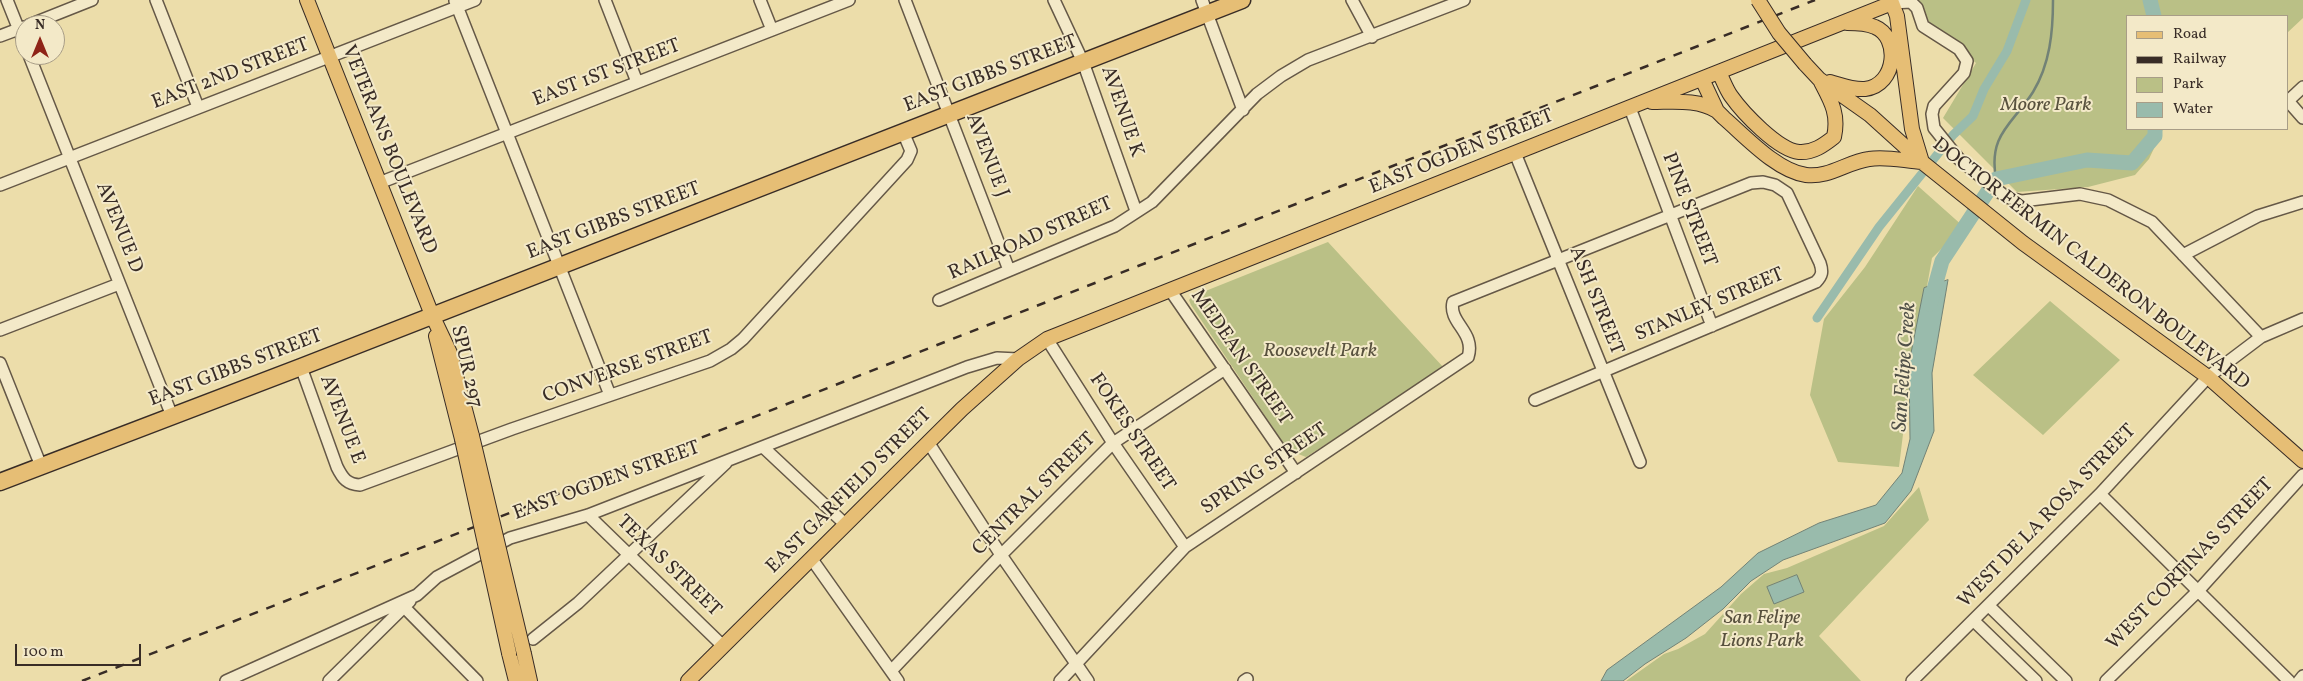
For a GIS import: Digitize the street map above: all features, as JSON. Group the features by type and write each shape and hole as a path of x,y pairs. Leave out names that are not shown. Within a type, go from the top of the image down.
{"highway":[{"name":"EAST GIBBS STREET","path":"0,482 301,367 1083,62 1204,7 1242,0"}],"main road":[{"name":"VETERANS BOULEVARD","path":"307,0 432,315"},
{"name":"DOCTOR FERMIN CALDERON BOULEVARD","path":"1758,0 1779,33 1819,79 1870,116 1922,162 2023,243 2208,377 2303,461"},
{"name":"EAST OGDEN STREET","path":"1047,339 1630,108 1842,23 1891,1"},
{"path":"1644,102 1693,102 1709,106 1782,166 1806,175 1828,173 1870,158 1922,162 1912,130 1898,26 1891,1"},
{"path":"1819,79 1856,89 1868,88 1880,82 1890,72 1892,58 1890,46 1876,27 1861,23 1842,23"},
{"path":"1718,72 1731,96 1747,115 1776,141 1791,150 1801,152 1814,150 1834,137 1837,123 1835,109 1819,79"},
{"path":"1702,79 1717,111"},
{"name":"SPUR 297","path":"432,315 450,353 516,681"},
{"name":"EAST GARFIELD STREET","path":"688,681 928,442 1018,359 1047,339"},
{"name":"SPUR 297","path":"467,437 530,681"}],"street":[{"path":"7,0 16,15"},
{"path":"54,15 92,0"},
{"path":"156,0 198,108"},
{"name":"EAST 2ND STREET","path":"0,184 198,108 455,4 475,0"},
{"path":"605,0 637,82"},
{"path":"760,0 772,30"},
{"name":"EAST 1ST STREET","path":"379,183 849,0"},
{"name":"AVENUE J","path":"905,0 1009,270"},
{"name":"AVENUE K","path":"1054,0 1083,62 1136,211"},
{"path":"1352,0 1372,37"},
{"name":"RAILROAD STREET","path":"940,300 1115,226 1152,202 1257,94 1281,76 1308,60 1372,37 1464,0"},
{"path":"1891,1 1911,2 1917,8 1923,26 1959,49 1967,61 1964,74 1934,106 1932,121 1940,137 1951,150 2006,197 2022,201 2080,194 2108,200 2152,222 2261,337"},
{"path":"455,4 610,395"},
{"path":"1204,7 1243,110"},
{"path":"0,36 15,30"},
{"name":"AVENUE D","path":"33,65 172,416"},
{"path":"2303,87 2288,101 2303,118"},
{"name":"PINE STREET","path":"1630,108 1712,326"},
{"name":"CONVERSE STREET","path":"350,484 371,483 512,429 710,361 737,344 907,160 911,151 904,132"},
{"name":"ASH STREET","path":"1515,153 1640,462"},
{"name":"STANLEY STREET","path":"1535,400 1816,282 1821,277 1820,263 1787,193 1774,185 1763,182 1751,183 1670,216"},
{"path":"2183,255 2258,216 2303,202"},
{"path":"1558,260 1670,216"},
{"name":"SPRING STREET","path":"1060,681 1185,547 1468,357 1470,342 1453,314 1453,302 1558,260"},
{"path":"0,330 119,284"},
{"name":"MEDEAN STREET","path":"1170,290 1296,473"},
{"name":"WEST DE LA ROSA STREET","path":"1912,681 2100,494 2208,377 2261,337 2303,319"},
{"name":"FOKES STREET","path":"1047,339 1113,443 1185,547"},
{"name":"EAST OGDEN STREET","path":"226,681 417,595 437,577 510,538 588,515 967,367 997,358 1018,359"},
{"path":"0,363 41,466"},
{"name":"AVENUE E","path":"301,367 337,467 342,478 350,484"},
{"name":"CENTRAL STREET","path":"891,671 1001,555 1113,443 1225,369"},
{"path":"928,442 1001,555 1088,681"},
{"path":"763,447 845,524"},
{"path":"533,639 578,604 731,459"},
{"name":"WEST CORTINAS STREET","path":"2106,681 2198,591 2303,475"},
{"path":"2100,494 2290,681"},
{"name":"TEXAS STREET","path":"588,515 723,646"},
{"path":"811,558 898,681"},
{"path":"329,681 417,595"},
{"path":"1989,606 2066,681"},
{"path":"404,607 477,681"},
{"path":"1974,621 2036,681"},
{"path":"2299,681 2303,676"}],"green space":[{"name":"Moore Park","path":"1916,0 2303,0 2303,18 2288,32 2288,15 2126,15 2126,130 2163,130 2149,159 2135,175 2088,187 2017,192 1943,118 1976,63 1929,22"},
{"path":"1918,186 1964,227 1932,258 1908,393 1899,467 1838,462 1810,395 1824,319 1865,267"},
{"name":"Roosevelt Park","path":"1328,242 1444,368 1306,457 1288,450 1189,300 1193,296"},
{"path":"2050,301 2120,360 2043,435 1973,375"},
{"name":"San Felipe Lions Park","path":"1919,487 1929,520 1819,636 1861,681 1626,681 1664,654 1678,649 1705,634 1741,594 1764,574 1787,568 1884,526"}],"water":[{"path":"1948,280 1932,373 1934,431 1911,491 1885,523 1783,560 1751,581 1723,609 1686,638 1645,664 1623,681 1601,681 1607,670 1721,587 1758,553 1819,523 1876,505 1902,473 1910,439 1909,363 1924,288"},
{"path":"1797,575 1804,592 1774,604 1767,587"}],"waterway":[{"path":"1817,318 1879,227 1953,135 1973,116 1984,89 2007,51 2026,0"},
{"path":"1996,179 1994,164 1995,151 1999,140 2033,92 2047,59 2051,36 2053,0"},
{"name":"San Felipe Creek","path":"2150,0 2154,15"},
{"name":"San Felipe Creek","path":"1930,304 1942,261 1996,179 2087,160 2132,163 2155,136 2155,130"}],"railway":[{"path":"82,681 1815,0"}]}
